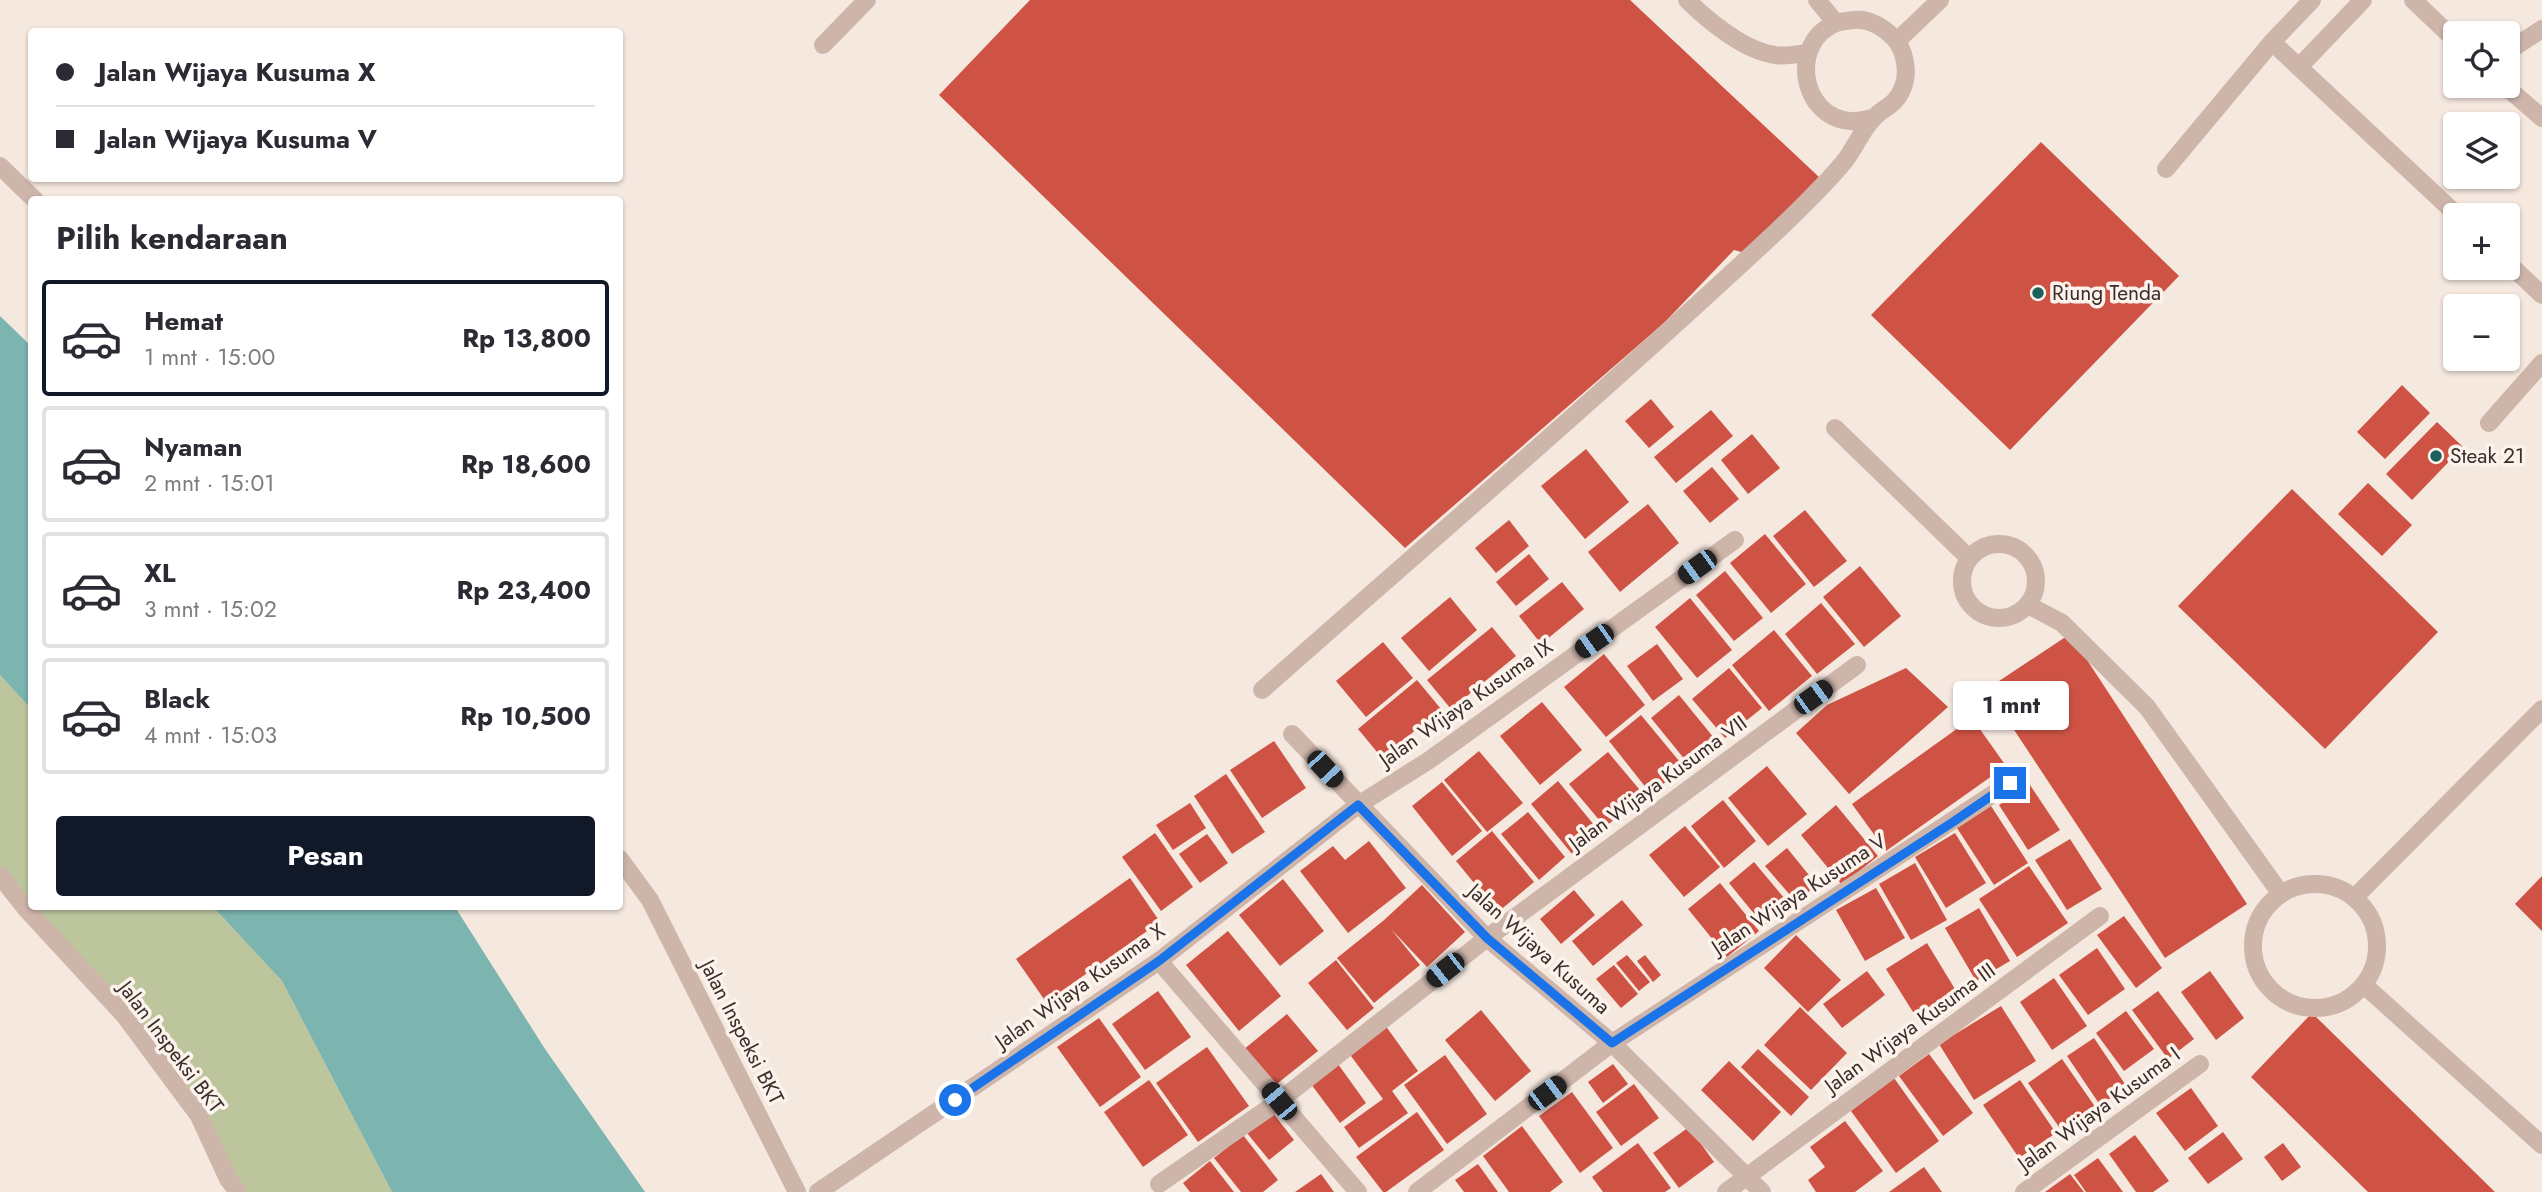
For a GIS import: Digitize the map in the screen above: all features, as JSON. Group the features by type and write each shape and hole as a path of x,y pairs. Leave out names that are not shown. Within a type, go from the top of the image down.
{"street":[{"path":"823,45 867,0"},
{"path":"1687,0 1741,42 1759,51 1783,56 1808,53"},
{"path":"1817,0 1836,23"},
{"path":"1897,41 1940,0"},
{"path":"2166,169 2272,42 2312,0"},
{"path":"2299,66 2363,0"},
{"path":"2413,0 2443,29"},
{"path":"1262,690 1727,278 1817,193 1845,161 1873,118 1892,106 1904,85 1906,63 1897,41 1881,26 1858,20 1836,23 1818,35 1808,53 1805,76 1812,98 1828,114 1850,121 1873,118"},
{"path":"2520,44 2542,29"},
{"path":"2272,42 2444,203"},
{"path":"2519,98 2542,118"},
{"path":"0,166 32,196"},
{"path":"2520,274 2542,295"},
{"path":"2488,423 2542,363"},
{"path":"1835,428 1969,558"},
{"name":"Jalan Wijaya Kusuma IX","path":"1358,805 1428,761 1735,540"},
{"path":"1994,544 2009,545 2022,552 2032,562 2036,576 2035,591 2028,605 2017,614 2003,619 1989,618 1975,611 1966,600 1962,586 1962,571 1969,558 1980,548 1994,544"},
{"path":"2028,605 2063,623 2147,707 2281,894"},
{"name":"Jalan Wijaya Kusuma VII","path":"1159,1184 1279,1101 1487,938 1857,665"},
{"path":"2355,897 2542,709"},
{"name":"Jalan Wijaya Kusuma","path":"1292,734 1487,938 1612,1043 1762,1192"},
{"name":"Jalan Wijaya Kusuma V","path":"1417,1192 1612,1043 2010,783"},
{"name":"Jalan Wijaya Kusuma X","path":"818,1192 1159,961 1358,805"},
{"name":"Jalan Inspeksi BKT","path":"623,863 650,900 797,1192"},
{"name":"Jalan Inspeksi BKT","path":"0,876 27,910 124,1015 199,1116 228,1179 238,1192"},
{"path":"2318,883 2338,887 2355,897 2368,912 2376,930 2378,949 2374,968 2364,985 2349,998 2331,1006 2312,1008 2292,1005 2276,995 2263,980 2255,962 2253,943 2257,924 2267,907 2281,894 2299,886 2318,883"},
{"name":"Jalan Wijaya Kusuma III","path":"1726,1192 2100,916"},
{"path":"1159,961 1358,1192"},
{"path":"2364,985 2542,1145"},
{"name":"Jalan Wijaya Kusuma I","path":"2024,1192 2200,1064"}],"green space":[{"path":"0,675 28,706 28,908 0,874"},
{"path":"30,910 216,910 282,981 392,1192 238,1192 199,1116"}],"water":[{"path":"0,316 28,343 28,706 0,675"},
{"path":"216,910 457,910 545,1049 645,1192 392,1192 282,981"}],"building":[{"path":"1030,0 1630,0 1819,177 1745,253 1734,250 1664,323 1405,548 939,95"},
{"path":"2041,142 2179,276 2010,450 1871,315"},
{"path":"2402,385 2430,413 2385,459 2357,432"},
{"path":"1651,399 1674,427 1649,448 1625,421"},
{"path":"1711,410 1733,436 1676,483 1654,457"},
{"path":"2437,422 2463,447 2412,500 2386,474"},
{"path":"1752,434 1780,468 1748,494 1721,460"},
{"path":"1586,449 1629,502 1585,539 1541,486"},
{"path":"1712,467 1739,499 1710,523 1683,491"},
{"path":"2368,483 2412,525 2382,556 2338,514"},
{"path":"2292,489 2438,632 2325,749 2178,606"},
{"path":"1648,504 1679,543 1620,592 1588,552"},
{"path":"1805,510 1847,561 1814,587 1773,536"},
{"path":"1509,520 1529,546 1496,573 1475,548"},
{"path":"1765,534 1806,584 1771,613 1730,563"},
{"path":"1529,554 1549,579 1516,606 1496,582"},
{"path":"1860,566 1901,616 1864,647 1823,597"},
{"path":"1725,571 1763,618 1734,641 1696,595"},
{"path":"1562,582 1584,609 1541,644 1519,616"},
{"path":"1450,597 1477,630 1429,671 1401,638"},
{"path":"1690,598 1732,650 1697,678 1655,627"},
{"path":"1821,603 1855,644 1817,674 1785,634"},
{"path":"1492,627 1516,656 1451,709 1427,680"},
{"path":"1774,630 1812,676 1769,711 1732,665"},
{"path":"2070,634 2247,904 2165,958 1987,689"},
{"path":"1383,642 1413,678 1366,717 1336,681"},
{"path":"1657,644 1683,679 1653,701 1627,666"},
{"path":"1604,654 1645,705 1606,737 1564,687"},
{"path":"1729,668 1762,708 1725,738 1692,699"},
{"path":"1906,668 1948,707 1849,794 1796,733 1827,705"},
{"path":"1417,680 1441,709 1382,758 1358,729"},
{"path":"1679,695 1714,738 1686,761 1651,718"},
{"path":"1542,702 1582,750 1540,785 1500,736"},
{"path":"1641,715 1684,767 1651,794 1609,741"},
{"path":"1972,718 2006,766 1886,851 1852,804"},
{"path":"1274,741 1306,788 1262,818 1230,770"},
{"path":"1479,751 1523,803 1487,832 1444,780"},
{"path":"1608,752 1644,795 1605,827 1569,784"},
{"path":"1767,766 1807,814 1768,846 1728,798"},
{"path":"1226,774 1265,832 1232,854 1194,796"},
{"path":"1558,781 1599,831 1572,854 1531,804"},
{"path":"1442,782 1482,831 1452,856 1412,806"},
{"path":"2030,785 2060,830 2028,850 1999,805"},
{"path":"1723,800 1756,841 1724,868 1691,826"},
{"path":"1190,803 1206,828 1173,850 1156,825"},
{"path":"1836,805 1878,856 1842,885 1801,835"},
{"path":"1991,806 2028,863 1994,885 1957,828"},
{"path":"1528,812 1565,857 1539,880 1501,834"},
{"path":"1685,826 1720,867 1684,897 1649,855"},
{"path":"1492,831 1534,882 1498,912 1456,861"},
{"path":"1155,833 1193,887 1161,911 1122,857"},
{"path":"1955,833 1986,883 1946,908 1915,857"},
{"path":"1207,834 1228,863 1200,883 1179,854"},
{"path":"2070,839 2102,889 2067,910 2035,860"},
{"path":"1369,841 1406,888 1348,933 1300,871 1333,846 1345,860"},
{"path":"1787,848 1817,885 1796,902 1765,866"},
{"path":"1754,862 1790,905 1764,926 1729,883"},
{"path":"1915,863 1947,920 1911,940 1879,884"},
{"path":"2029,866 2068,923 2017,957 1979,899"},
{"path":"2542,876 2542,931 2515,904"},
{"path":"1130,878 1160,922 1046,1002 1016,959"},
{"path":"1283,879 1324,931 1280,966 1239,915"},
{"path":"1720,883 1759,931 1727,957 1688,909"},
{"path":"1422,885 1465,932 1427,967 1391,929 1420,965 1374,1003 1337,958"},
{"path":"1876,888 1905,938 1865,961 1836,910"},
{"path":"1574,890 1595,915 1561,944 1540,919"},
{"path":"1622,900 1643,925 1593,966 1572,941"},
{"path":"1979,908 2010,961 1976,981 1945,928"},
{"path":"2124,916 2162,968 2136,988 2097,935"},
{"path":"1228,931 1281,996 1239,1031 1186,965"},
{"path":"1796,935 1841,980 1808,1012 1764,968"},
{"path":"1927,943 1958,994 1918,1020 1886,969"},
{"path":"2097,948 2125,989 2088,1015 2059,975"},
{"path":"1627,955 1650,982 1639,991 1616,963"},
{"path":"1645,955 1661,975 1653,982 1637,961"},
{"path":"1336,960 1374,1008 1347,1030 1308,983"},
{"path":"1614,965 1638,994 1621,1008 1596,979"},
{"path":"1867,971 1885,995 1842,1028 1823,1004"},
{"path":"2210,971 2244,1018 2216,1040 2181,992"},
{"path":"2054,978 2087,1026 2052,1050 2020,1002"},
{"path":"1158,991 1191,1037 1145,1070 1112,1024"},
{"path":"2158,991 2194,1039 2168,1059 2132,1010"},
{"path":"2001,1006 2036,1061 1974,1100 1939,1044"},
{"path":"1800,1007 1847,1053 1811,1090 1764,1045"},
{"path":"1481,1010 1531,1071 1495,1101 1445,1040"},
{"path":"2126,1011 2154,1049 2124,1071 2096,1033"},
{"path":"2312,1013 2495,1192 2368,1192 2251,1077"},
{"path":"1287,1014 1318,1051 1273,1087 1243,1050"},
{"path":"1099,1018 1141,1077 1100,1107 1057,1047"},
{"path":"1385,1025 1418,1071 1392,1091 1408,1113 1359,1148 1344,1127 1383,1099 1348,1052"},
{"path":"2094,1038 2127,1087 2100,1105 2067,1056"},
{"path":"1207,1047 1249,1106 1198,1142 1156,1083"},
{"path":"1758,1049 1809,1097 1791,1116 1741,1067"},
{"path":"1929,1054 1973,1113 1943,1136 1899,1076"},
{"path":"1445,1055 1487,1114 1447,1144 1404,1085"},
{"path":"2062,1059 2098,1111 2064,1134 2028,1083"},
{"path":"1729,1061 1781,1112 1753,1141 1701,1090"},
{"path":"1338,1064 1366,1103 1340,1123 1311,1084"},
{"path":"1613,1064 1628,1084 1603,1103 1588,1082"},
{"path":"1894,1078 1939,1141 1896,1173 1851,1111"},
{"path":"1149,1080 1188,1135 1143,1167 1104,1112"},
{"path":"2020,1080 2056,1133 2019,1158 1983,1105"},
{"path":"1634,1084 1659,1118 1621,1146 1596,1112"},
{"path":"2191,1088 2218,1126 2185,1151 2156,1113"},
{"path":"1572,1092 1613,1148 1580,1173 1539,1116"},
{"path":"1417,1112 1444,1150 1383,1192 1356,1157"},
{"path":"1273,1113 1294,1140 1269,1160 1247,1133"},
{"path":"1845,1121 1883,1171 1855,1192 1816,1192 1808,1180 1825,1167 1810,1147"},
{"path":"1522,1126 1563,1182 1550,1192 1509,1192 1483,1156"},
{"path":"1689,1127 1714,1162 1679,1188 1653,1153"},
{"path":"2223,1132 2243,1159 2208,1184 2188,1158"},
{"path":"1243,1135 1278,1180 1263,1192 1241,1192 1214,1158"},
{"path":"2135,1135 2169,1181 2153,1192 2136,1192 2109,1154"},
{"path":"1638,1143 1671,1188 1665,1192 1603,1192 1592,1177"},
{"path":"2283,1143 2301,1167 2282,1181 2264,1157"},
{"path":"2098,1158 2123,1192 2086,1192 2074,1175"},
{"path":"1210,1161 1234,1192 1190,1192 1183,1183"},
{"path":"1478,1164 1498,1192 1464,1192 1455,1180"},
{"path":"1924,1167 1942,1192 1889,1192"},
{"path":"1321,1174 1334,1192 1295,1192"},
{"path":"2070,1174 2084,1192 2045,1192"}],"place":[{"name":"Riung Tenda","path":"2038,293"},
{"name":"Steak 21","path":"2436,456"}],"route":[{"path":"955,1100 1159,961 1358,805 1487,938 1612,1043 2010,783"}]}
